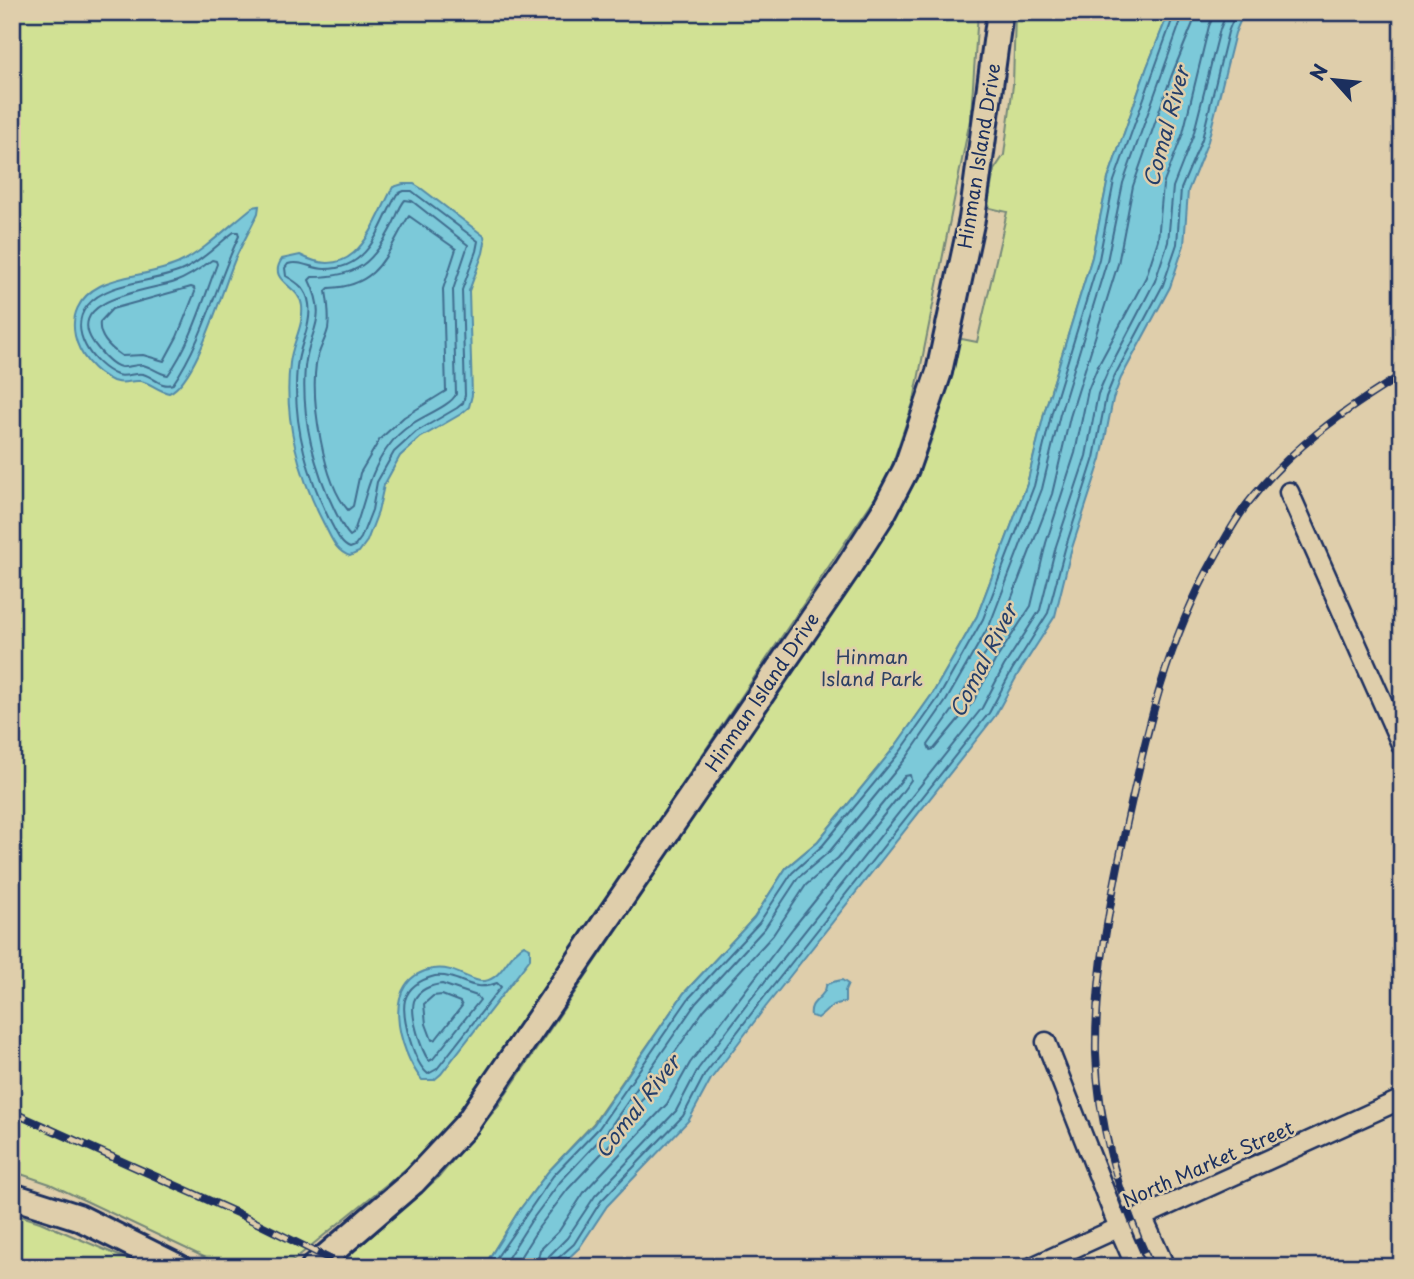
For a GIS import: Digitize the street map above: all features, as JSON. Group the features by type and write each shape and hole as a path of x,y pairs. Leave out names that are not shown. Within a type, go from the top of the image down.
{"street":[{"name":"Hinman Island Drive","path":"314,1267 413,1182 467,1124 883,513 906,469 939,372 972,219 1000,12"},
{"path":"1289,492 1402,746"},
{"path":"1046,1042 1136,1267"},
{"name":"North Market Street","path":"1032,1267 1402,1099"},
{"path":"12,1196 78,1217 178,1267"},
{"path":"1142,1216 1165,1267"}],"green space":[{"path":"12,12 978,12 971,115 914,400 887,480 460,1115 408,1167 285,1267 225,1267 50,1184 12,1171"},
{"name":"Hinman Island Park","path":"1015,12 1169,12 1108,179 1092,257 1045,410 1027,484 977,616 933,693 894,748 818,841 786,868 754,918 684,993 593,1124 548,1172 518,1212 488,1260 479,1267 336,1267 439,1177 496,1109 872,553 908,495 931,439 957,342 962,339 977,342 1007,212 990,208 988,203 994,170 1004,155 1013,85"},
{"path":"12,1213 40,1222 145,1267 12,1267"}],"water":[{"name":"Comal River","path":"1169,12 1244,12 1235,33 1208,141 1188,191 1184,245 1170,287 1121,378 1113,399 1101,459 1071,551 1055,616 995,716 764,1009 711,1079 689,1120 607,1206 579,1248 559,1267 479,1267 488,1260 518,1212 548,1172 594,1124 684,993 754,918 786,868 818,841 894,748 933,693 977,616 1027,484 1045,410 1092,257 1108,179"},
{"path":"414,184 422,189 484,236 483,253 469,291 472,395 469,407 461,414 420,438 400,456 384,485 378,512 367,541 359,552 350,556 331,539 307,486 295,446 288,384 302,306 296,293 281,278 278,267 282,259 300,255 320,262 336,262 349,256 370,233 393,187"},
{"path":"259,206 236,257 208,332 190,371 180,385 169,393 144,382 113,381 99,373 88,362 75,336 74,322 78,308 86,296 109,282 161,270 181,262 253,207"},
{"path":"524,945 530,948 530,959 441,1074 434,1080 422,1080 413,1067 401,1034 399,1000 405,986 416,975 441,968 479,981 491,979"},
{"path":"842,980 848,984 845,1002 832,1006 818,1018 811,1016 813,1005 824,992 826,985"}],"railway":[{"path":"1151,1267 1121,1189 1106,1136 1096,1053 1098,995 1105,937 1127,822 1151,719 1171,654 1198,589 1243,509 1264,483 1300,448 1359,402 1402,375"},
{"path":"12,1112 237,1213 346,1267"}]}
